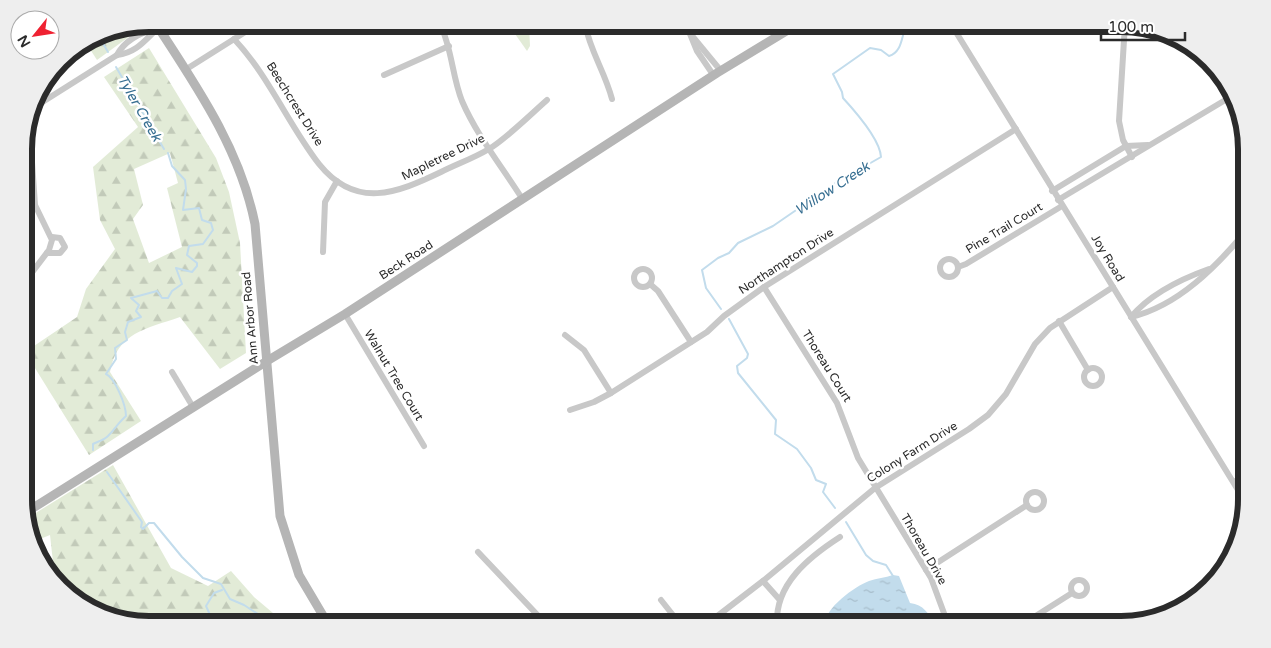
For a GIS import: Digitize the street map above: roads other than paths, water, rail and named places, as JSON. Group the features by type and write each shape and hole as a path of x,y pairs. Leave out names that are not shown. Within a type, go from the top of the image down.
{"main road":[{"name":"Ann Arbor Road","path":"164,32 227,140 249,198 255,224 278,498 284,532 299,575 323,616"},
{"name":"Beck Road","path":"33,508 266,361 345,314 785,32"}],"street":[{"path":"42,102 117,55 126,43 142,32"},
{"path":"185,70 246,32"},
{"path":"443,32 462,101 523,200"},
{"path":"587,32 591,50 608,85 612,99"},
{"path":"690,32 717,74"},
{"name":"Joy Road","path":"956,32 1052,191 1238,486"},
{"path":"1124,32 1119,120 1126,146 1132,157"},
{"name":"Beechcrest Drive","path":"234,40 259,68 318,162 337,181"},
{"path":"384,76 448,46"},
{"name":"Pine Trail Court","path":"958,266 966,264 1060,203 1090,181 1227,99"},
{"name":"Mapletree Drive","path":"337,181 365,193 393,193 408,188 490,148 546,100"},
{"name":"Northampton Drive","path":"570,410 594,402 691,342 764,287 1016,129"},
{"path":"1052,191 1126,146 1148,145"},
{"path":"1105,159 1111,168"},
{"path":"1084,172 1090,181"},
{"path":"33,176 35,205 52,237 52,244 33,272"},
{"path":"323,252 325,202 337,181"},
{"path":"47,253 60,253 64,249 62,240 52,237"},
{"path":"1131,316 1146,313 1187,289 1230,251 1238,241"},
{"path":"1131,316 1140,305 1190,276 1210,269"},
{"path":"650,284 658,291 691,342"},
{"name":"Thoreau Court","path":"764,287 837,403 858,458 875,488"},
{"name":"Colony Farm Drive","path":"718,615 763,581 875,488 969,429 988,414 1006,394 1035,344 1059,321 1113,287"},
{"name":"Walnut Tree Court","path":"345,314 424,446"},
{"path":"1059,321 1088,370"},
{"path":"565,335 584,350 610,393"},
{"path":"172,372 193,407"},
{"path":"1234,482 1238,480"},
{"name":"Thoreau Drive","path":"875,488 926,570 944,615"},
{"path":"926,570 1027,506"},
{"path":"778,615 780,599 789,582 805,563 840,537"},
{"path":"478,552 538,616"},
{"path":"763,581 780,599"},
{"path":"1037,615 1072,593"},
{"path":"661,600 673,615"}],"water":[{"path":"893,575 899,576 910,603 922,608 929,615 827,615 841,599 869,581"}],"waterway":[{"name":"Willow Creek","path":"721,309 706,288 702,270 718,258 729,253 738,243 773,226 837,182 881,157 880,150 871,134 860,117 843,98 833,74 870,48 881,50 889,56 894,54 899,47 904,32"},
{"name":"Tyler Creek","path":"102,42 108,52"},
{"name":"Tyler Creek","path":"116,67 164,149"},
{"name":"Tyler Creek","path":"93,450 93,444 103,440 126,416 119,392 113,381 106,374 116,359 115,348 127,340 125,332 128,322 141,317 136,311 139,305 131,298 157,291 162,298 168,298 172,291 182,284 176,268 192,272 197,266 197,263 187,255 189,246 203,244 213,230 211,223 202,220 199,208 183,210 186,189 185,180 172,166 168,153"},
{"name":"Willow Creek","path":"729,319 748,354 747,358 737,366 738,373 776,420 775,434 797,449 811,468 816,480 826,484 823,492 835,508"},
{"name":"Tyler Creek","path":"107,472 142,522 141,527 143,529 149,523 154,523 182,557 203,578 221,584 230,599 244,605 261,616"},
{"name":"Willow Creek","path":"846,522 866,555 873,561 886,565 893,576"},
{"path":"211,616 206,606 214,593 222,590"}]}
